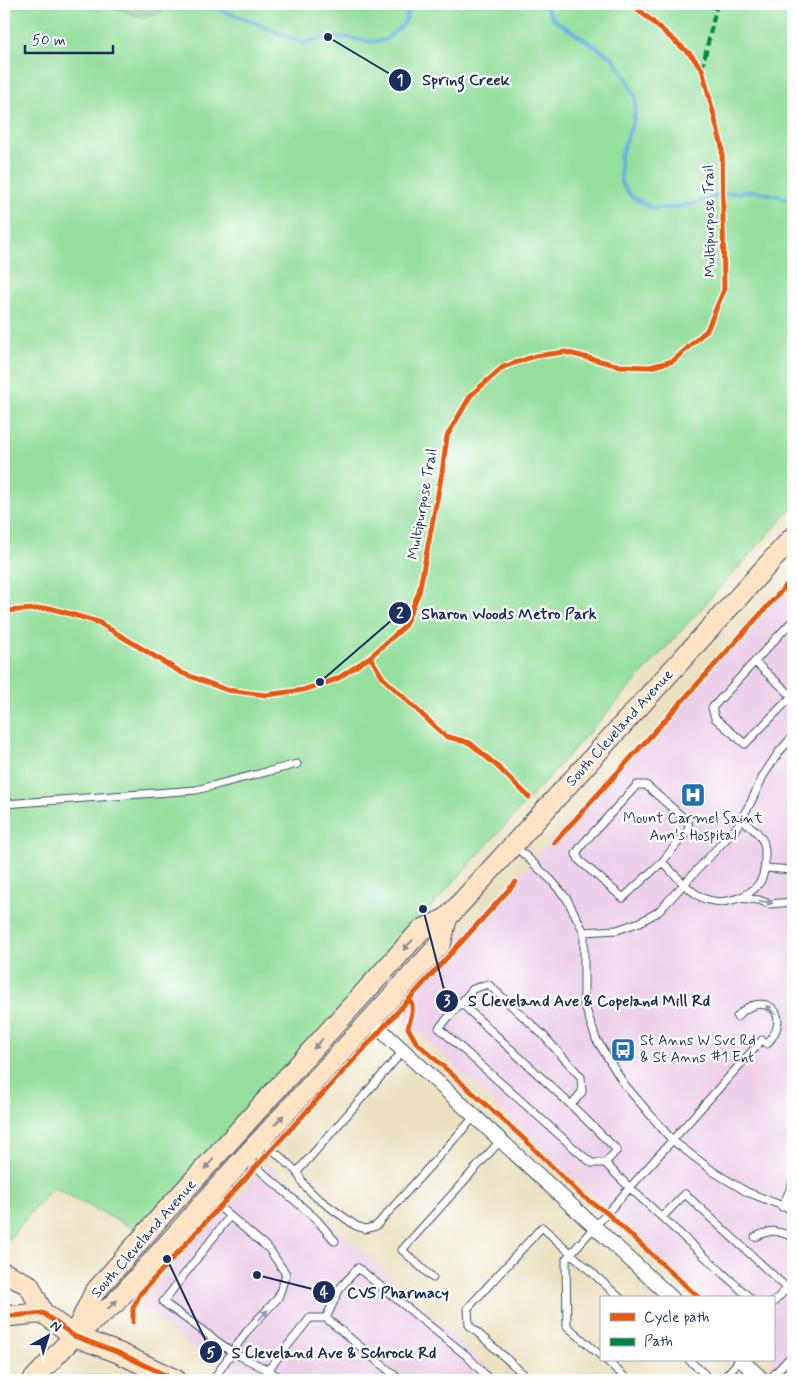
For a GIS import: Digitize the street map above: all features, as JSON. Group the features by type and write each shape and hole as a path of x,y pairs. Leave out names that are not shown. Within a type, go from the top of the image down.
{"main road":[{"name":"South Cleveland Avenue","path":"74,1336 94,1293 163,1214 421,930 447,918 793,537"},
{"name":"South Cleveland Avenue","path":"74,1336 114,1304 244,1157 441,943 447,918"},
{"path":"4,1273 28,1285 43,1313 74,1336 119,1353 174,1380"},
{"path":"4,1312 10,1316 43,1313"},
{"path":"33,1380 74,1336"}],"street":[{"path":"370,1020 670,1296"},
{"path":"743,1362 763,1380"}],"lane":[{"path":"755,662 793,696 745,744 715,718 712,708 793,620"},
{"path":"584,932 618,930 640,922 658,912 736,828 764,776 779,752 793,736"},
{"path":"4,804 196,790 297,764"},
{"path":"637,785 646,785 688,822 689,829 662,862 623,898 580,861 576,854 581,846 637,785"},
{"path":"662,862 704,899 714,902 727,901 739,898 753,891 761,880 765,868 764,845 757,833 741,819"},
{"path":"514,845 552,880 567,899 584,932 584,1003 596,1039 624,1084 672,1140 714,1172 748,1192 793,1210"},
{"path":"765,868 793,870"},
{"path":"739,898 759,900 769,904 793,902"},
{"path":"571,1105 582,1092 580,1077 542,1034 488,984 473,989 439,1028 583,1156 592,1163 605,1163 748,1296"},
{"path":"461,1003 617,1150 605,1163"},
{"path":"600,1355 567,1326 566,1259 672,1140 764,1042 774,1036 779,1020 777,1014 770,1007 758,1004 746,1008 737,1017"},
{"path":"297,1172 404,1050"},
{"path":"261,1140 297,1172 304,1185 316,1197 356,1226 366,1229 376,1226 475,1116"},
{"path":"433,1278 402,1250 501,1140"},
{"path":"244,1157 316,1219 335,1241"},
{"path":"782,1207 793,1183"},
{"path":"662,1217 685,1194 787,1288 774,1303"},
{"path":"209,1198 269,1249 286,1274 278,1298 248,1330 213,1380"},
{"path":"230,1216 163,1302 232,1352 284,1380"},
{"path":"530,1380 469,1325 468,1308 542,1227 618,1296"},
{"path":"755,1238 770,1231 776,1231 793,1237"},
{"path":"326,1318 340,1288 358,1268 467,1356 490,1380"},
{"path":"268,1370 310,1318 326,1318 400,1380"},
{"path":"769,1380 793,1354"},
{"path":"608,1362 628,1380"},
{"path":"691,1362 711,1380"},
{"path":"722,1380 739,1362"}],"shaded area":[{"name":"Mount Carmel Saint Ann's Hospital","path":"793,582 793,1380 790,1380 771,1362 774,1362 774,1296 700,1296 393,1008"},
{"path":"268,1164 501,1380 259,1380 206,1358 139,1306 198,1235 235,1200"}],"green space":[{"path":"4,4 793,4 793,507 138,1231 53,1187 6,1242 4,1241"},
{"path":"102,4 179,4 145,18"}],"waterway":[{"path":"211,4 222,11 303,43 328,37 350,38 370,42 385,40 404,24 411,4"},
{"path":"544,4 553,19 613,58 628,81 636,99 634,119 620,157 621,183 631,196 651,208 671,208 696,203 722,194 754,191 779,196 793,202"}],"marked path":[{"path":"702,69 717,4"}],"cycle path":[{"name":"Multipurpose Trail","path":"4,611 50,608 98,622 182,673 227,690 266,695 303,690 337,679 370,657 404,627 419,592 442,473 447,436 471,395 503,367 535,356 565,352 620,366 650,367 673,361 707,330 724,290 722,147 702,69 691,55 632,4"},
{"path":"554,843 793,578"},
{"path":"370,657 383,678 445,736 470,743 529,797"},
{"path":"133,1322 133,1308 140,1294 516,882"},
{"path":"409,999 412,1009 408,1028 416,1042 522,1137 581,1195 607,1213 697,1296"},
{"path":"4,1312 11,1316 43,1313 74,1336 119,1353 176,1380"}],"place":[{"name":"Spring Creek","path":"328,37"},
{"name":"Sharon Woods Metro Park","path":"320,682"},
{"name":"Mount Carmel Saint Ann's Hospital","path":"693,795"},
{"name":"S Cleveland Ave & Copeland Mill Rd","path":"423,909"},
{"name":"St Anns W Svc Rd & St Anns #1 Ent","path":"623,1050"},
{"name":"S Cleveland Ave & Schrock Rd","path":"167,1259"},
{"name":"CVS Pharmacy","path":"257,1275"}]}
